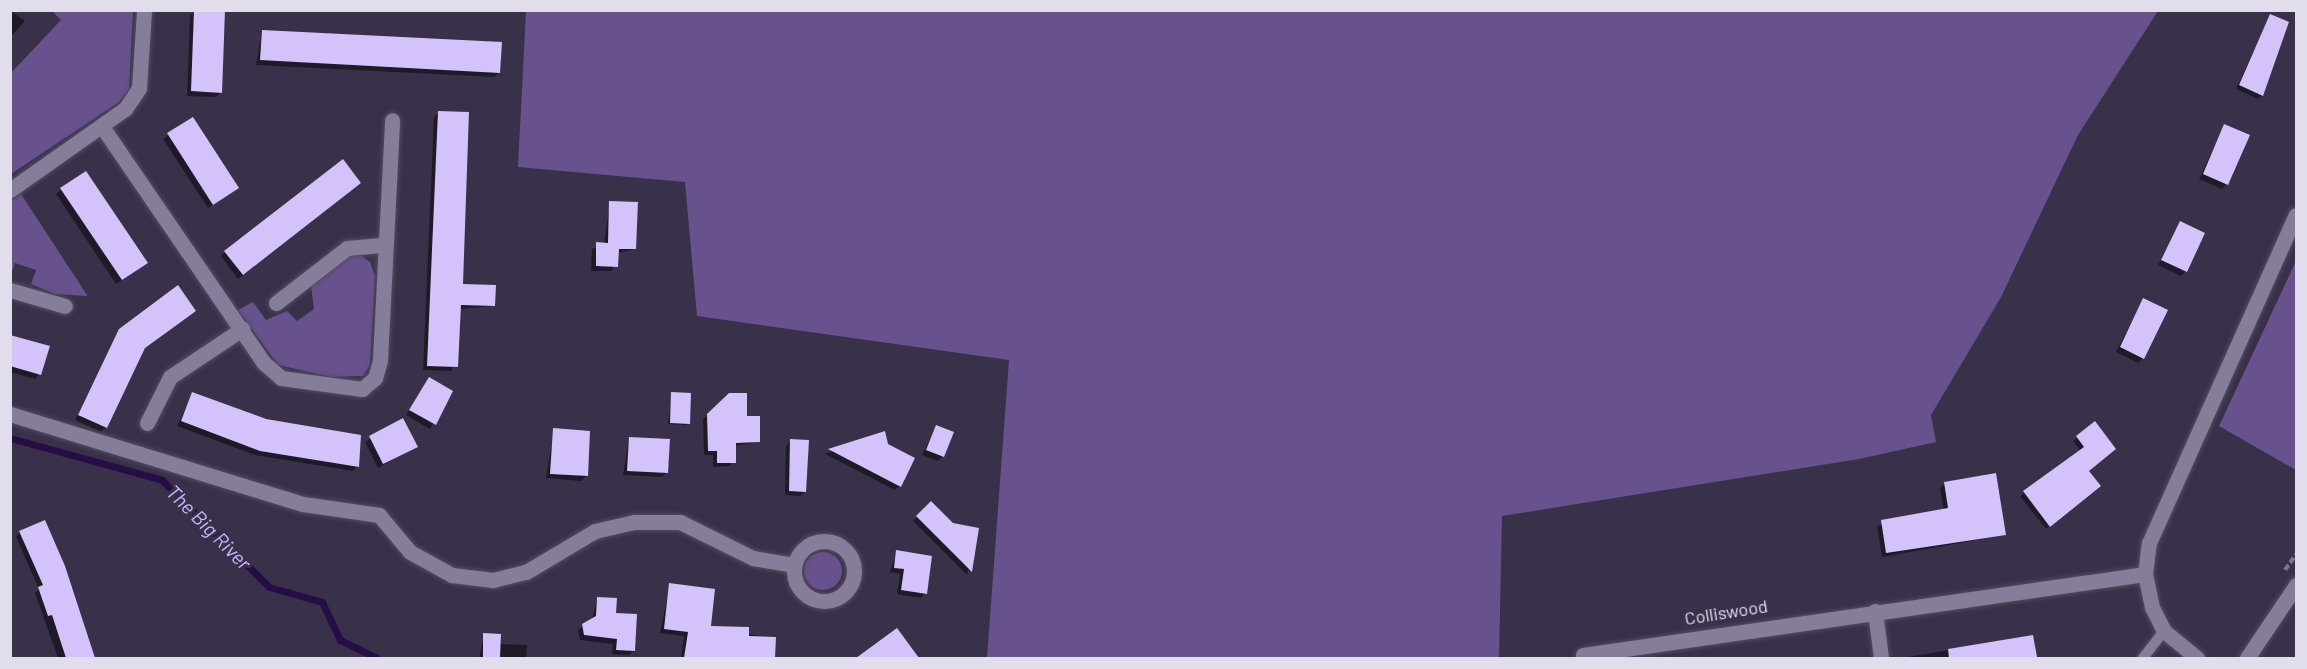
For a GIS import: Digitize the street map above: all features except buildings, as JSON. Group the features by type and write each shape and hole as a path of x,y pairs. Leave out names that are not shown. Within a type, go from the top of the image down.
{"street":[{"path":"10,190 103,128 139,88 144,10"},
{"path":"103,128 264,363 281,378 362,389 375,378 380,360 392,120"},
{"path":"2197,658 2163,631 2145,574 2149,543 2296,215"},
{"path":"276,303 347,248 385,245"},
{"path":"10,290 65,306"},
{"path":"147,423 170,377 242,329"},
{"path":"10,414 303,504 379,515 410,552 452,575 493,580 526,572 595,531 634,522 680,522 753,558 795,566"},
{"path":"830,542 849,555 854,577 841,597 818,601 799,588 795,566 807,546 830,542"},
{"name":"Colliswood","path":"1583,655 1875,611 2145,574"},
{"path":"2247,658 2296,585"},
{"path":"1875,611 1881,658"}],"lane":[{"path":"2143,658 2163,631"}],"shaded area":[{"path":"526,10 2158,11 2078,135 2001,297 1931,415 1936,442 1859,459 1502,516 1499,658 987,658 1009,360 697,316 685,182 518,167"},
{"path":"52,11 133,11 129,89 119,102 11,174 11,73 61,20"},
{"path":"21,194 87,296 55,294 31,284 36,270 15,263 11,274 11,200"},
{"path":"359,254 370,262 375,276 370,365 363,376 331,377 278,365 238,310 253,302 266,320 287,311 297,321 314,309 311,286 347,257"},
{"path":"2296,261 2296,470 2219,426"},
{"path":"823,552 836,558 842,571 836,584 823,590 810,584 804,571 810,558"}],"waterway":[{"name":"The Big River","path":"10,438 162,480 269,587 322,602 340,640 377,658"}]}
